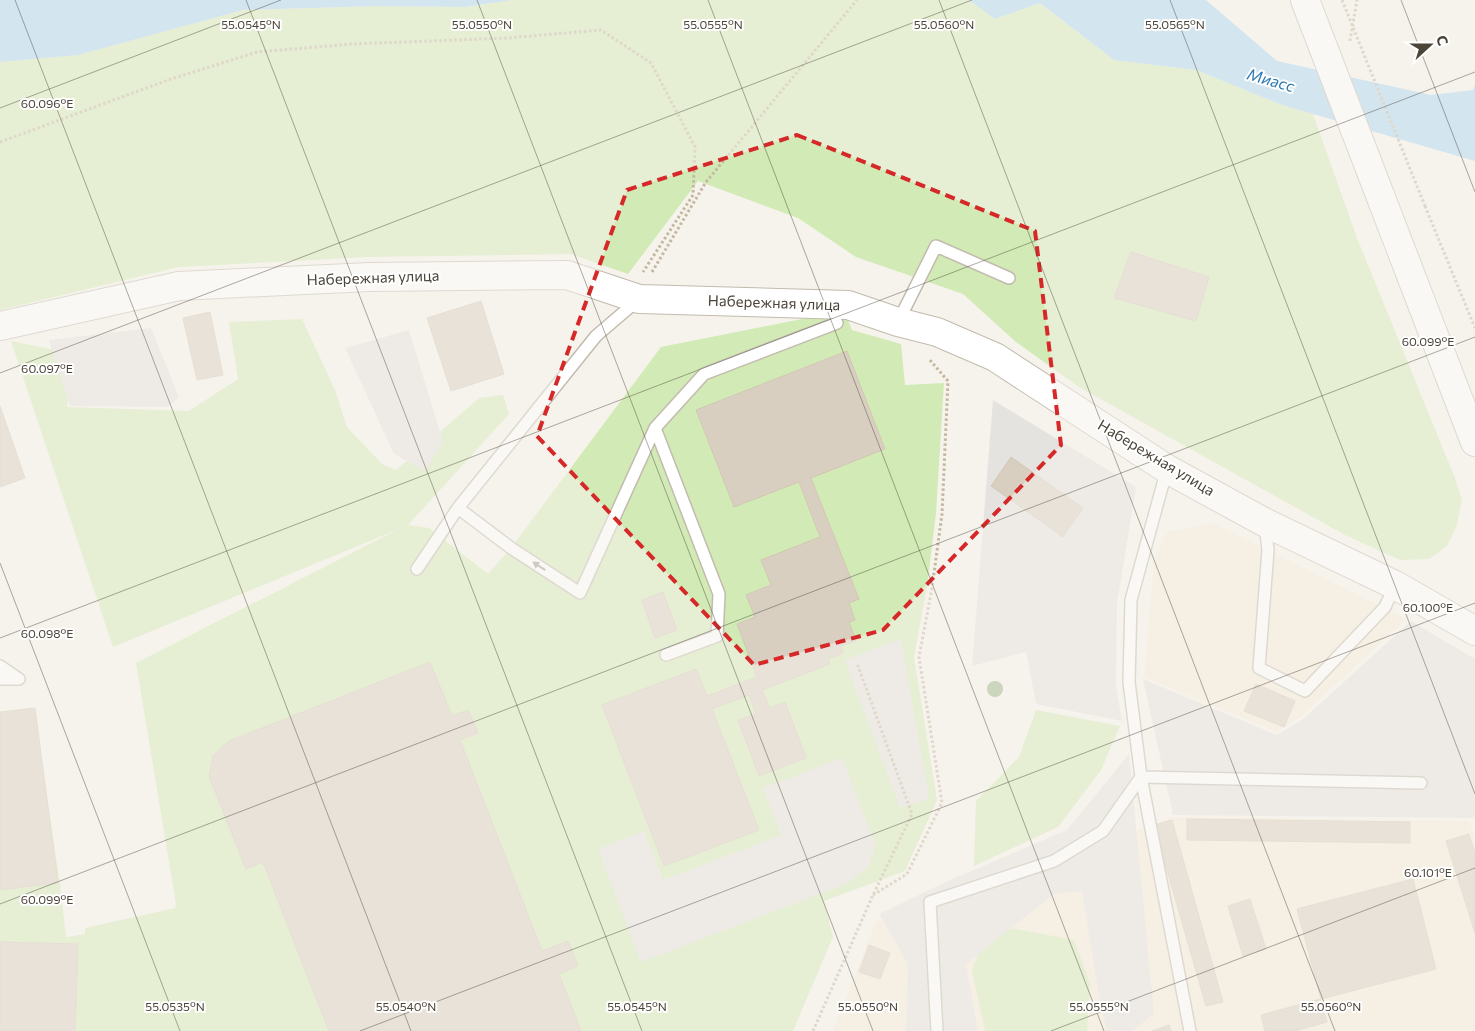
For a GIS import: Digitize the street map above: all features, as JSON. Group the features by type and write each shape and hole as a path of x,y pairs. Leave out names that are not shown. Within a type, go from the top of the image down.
{"street":[{"path":"1305,0 1475,442"},
{"name":"Набережная улица","path":"0,326 179,286 369,277 567,275 633,297 848,305 898,322 937,332 995,357 1167,469 1264,522 1395,585 1475,631"}],"lane":[{"path":"898,322 936,246 1009,278"},
{"path":"417,569 458,508 596,336 633,297"},
{"path":"458,508 511,548 580,593 655,428 704,374 837,323"},
{"path":"655,428 719,594 717,636 666,655"},
{"path":"1167,469 1131,600 1129,682 1141,777 1190,1031"},
{"path":"1264,522 1268,550 1259,668 1305,691 1384,607 1395,585"},
{"path":"0,666 19,679 0,679"},
{"path":"1141,777 1422,783"},
{"path":"937,1031 930,902 1054,861 1103,831 1141,777"}],"path":[{"path":"633,297 654,268 706,182 857,0"},
{"path":"1342,0 1475,328"},
{"path":"1349,48 1357,0"},
{"path":"0,142 168,80 257,52 352,44 508,38 601,30 651,63 695,147 693,195 633,297"},
{"path":"873,895 907,874 942,802 919,657 932,588 942,514 948,381 928,358"},
{"path":"813,1031 873,895 912,814 858,663"}],"highlighted area":[{"path":"797,135 1035,231 1061,445 883,630 754,665 537,436 627,190"}],"shaded area":[{"path":"151,328 179,397 168,407 70,406 49,340"},
{"path":"409,330 443,442 425,471 394,454 345,348"},
{"path":"993,400 1136,487 1117,604 1116,685 1122,721 1036,704 1026,652 972,666"},
{"path":"1213,523 1406,619 1302,716 1277,732 1144,677 1154,563 1167,532"},
{"path":"1411,621 1475,659 1475,816 1471,818 1173,815 1143,679 1277,735 1303,719"},
{"path":"901,639 929,798 900,808 845,660"},
{"path":"1129,754 1154,1014 1132,1031 1107,1031 1100,1003 1082,891 1054,894 966,964 978,1031 906,1031 908,964 879,914 950,880 1067,830"},
{"path":"842,758 876,846 868,867 846,884 641,962 598,849 644,831 663,880 781,835 763,788"},
{"path":"1174,817 1469,821 1475,839 1475,1031 833,1031 876,922"}],"green space":[{"path":"512,0 969,0 995,19 1040,3 1114,60 1196,70 1282,105 1313,114 1357,238 1455,478 1462,500 1457,525 1447,546 1429,559 1400,560 1345,535 1079,387 1016,342 963,294 856,257 798,218 698,181 628,274 570,254 368,257 179,267 0,310 0,62 78,55 243,10 377,6 465,7"},
{"path":"822,315 846,315 852,330 901,344 905,385 944,383 936,513 927,587 914,657 937,800 905,871 824,901 833,937 793,1031 0,1031 0,712 34,709 66,937 85,934 85,928 175,908 176,904 136,663 399,529 113,647 11,341 55,350 75,366 67,407 189,411 238,379 229,322 302,319 335,390 347,427 382,464 396,470 479,398 503,395 509,414 408,525 429,528 488,574 511,548 661,347"},
{"path":"1036,710 1120,726 1101,770 1058,827 974,866 976,801 1019,757"},
{"path":"989,924 1074,940 1090,984 1087,1031 985,1031 972,971"}],"water":[{"path":"0,0 512,0 465,7 377,6 243,10 78,55 0,62"},
{"name":"Миасс","path":"969,0 1206,0 1277,61 1431,95 1473,90 1475,85 1475,161 1282,105 1196,70 1114,60 1040,3 995,19"}],"building":[{"path":"1131,252 1209,277 1196,321 1114,298"},
{"path":"481,301 504,374 451,391 427,318"},
{"path":"210,312 223,375 197,380 183,318"},
{"path":"847,351 885,449 811,478 859,599 849,603 855,620 849,622 856,641 841,646 843,653 828,659 830,664 762,690 770,708 785,702 806,758 759,776 738,720 756,714 749,695 712,709 759,830 664,866 602,705 696,669 707,696 757,677 737,624 755,617 746,595 771,585 761,560 820,537 799,482 734,507 696,410"},
{"path":"0,406 25,478 0,487"},
{"path":"1011,457 1083,508 1063,537 991,486"},
{"path":"663,592 677,630 655,638 642,600"},
{"path":"430,662 452,716 468,710 478,733 460,740 542,951 568,941 578,966 559,974 581,1031 329,1031 263,862 246,869 209,776 213,756 229,741"},
{"path":"1256,684 1295,701 1284,727 1244,711"},
{"path":"35,708 58,883 0,890 0,712"},
{"path":"1187,819 1410,822 1410,843 1187,840"},
{"path":"1172,820 1223,1002 1206,1006 1154,825"},
{"path":"1469,834 1475,853 1475,933 1446,841"},
{"path":"1413,879 1436,969 1321,999 1297,909"},
{"path":"1250,899 1266,949 1243,956 1228,906"},
{"path":"0,942 78,944 75,1031 0,1031"},
{"path":"869,945 890,953 880,979 859,972"},
{"path":"1320,999 1327,1022 1295,1031 1265,1031 1261,1015"},
{"path":"1169,1025 1171,1031 1152,1031"}]}
